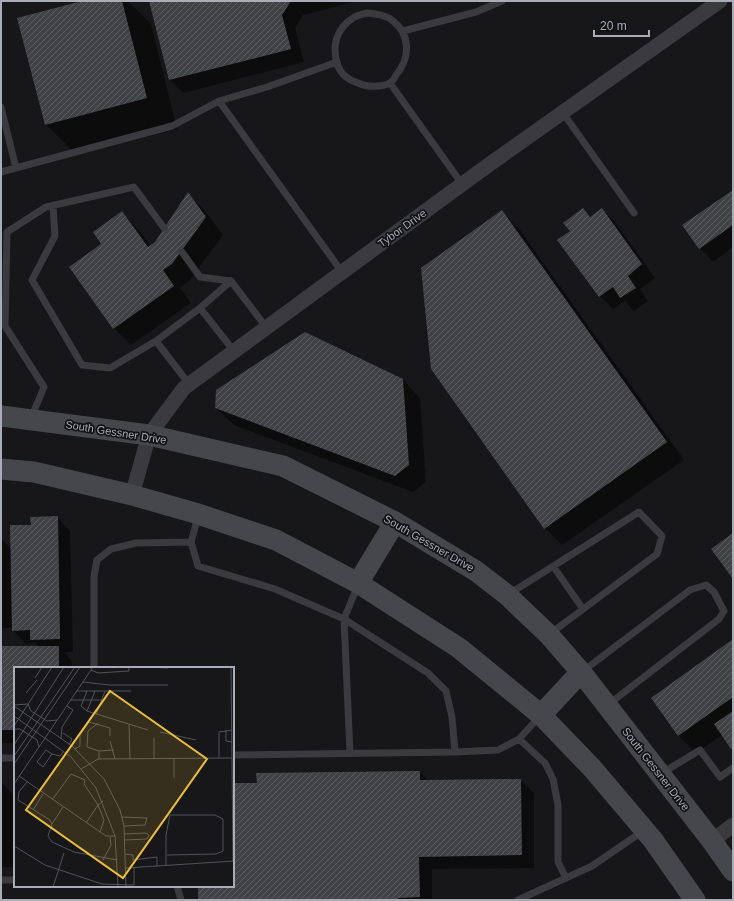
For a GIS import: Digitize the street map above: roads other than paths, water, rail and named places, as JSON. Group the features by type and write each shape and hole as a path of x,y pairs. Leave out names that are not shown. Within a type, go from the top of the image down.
{"main road":[{"name":"South Gessner Drive","path":"1,416 149,435 283,466 395,522 476,571 507,595 549,634 581,672 733,871"},
{"path":"1,470 34,472 132,495 199,515 276,540 358,583 459,648 541,715 592,768 645,830 694,900"},
{"path":"358,583 395,522"},
{"path":"541,715 581,672"}],"street":[{"name":"Tybor Drive","path":"132,495 149,435 184,388 462,184 720,1"},
{"path":"712,842 733,825"}],"lane":[{"path":"402,31 476,12 502,1"},
{"path":"367,13 381,14 393,21 402,31 407,43 407,56 402,68 390,83 365,86 350,81 340,70 334,56 335,40 342,27 354,17 367,13"},
{"path":"1,172 172,126 219,101 267,87 337,62"},
{"path":"390,83 462,184"},
{"path":"219,101 342,272"},
{"path":"1,107 16,168"},
{"path":"563,112 634,213"},
{"path":"30,420 44,388 5,326 7,232 46,207 134,187 164,228"},
{"path":"53,206 55,236 32,280 82,365 110,368 156,341 200,308 231,281"},
{"path":"182,252 200,277 231,281 266,327"},
{"path":"200,308 234,351"},
{"path":"156,341 189,384"},
{"path":"507,595 639,512 662,536 657,554 549,634"},
{"path":"199,515 191,542 198,566 275,589 344,619 428,673 446,691 452,717 455,752"},
{"path":"94,667 94,576 97,560 111,549 136,543 191,542"},
{"path":"552,566 583,609"},
{"path":"350,753 344,619 358,583"},
{"path":"581,672 690,590 706,585 714,592 724,611 719,620 607,706"},
{"path":"234,755 498,750 519,739 541,715"},
{"path":"519,739 545,763 553,779 558,805 558,862 566,878"},
{"path":"660,774 700,750 720,777 733,768"},
{"path":"1,758 14,758"},
{"path":"518,900 592,866 645,830"},
{"path":"1,880 14,880"},
{"path":"178,887 181,900"}]}
